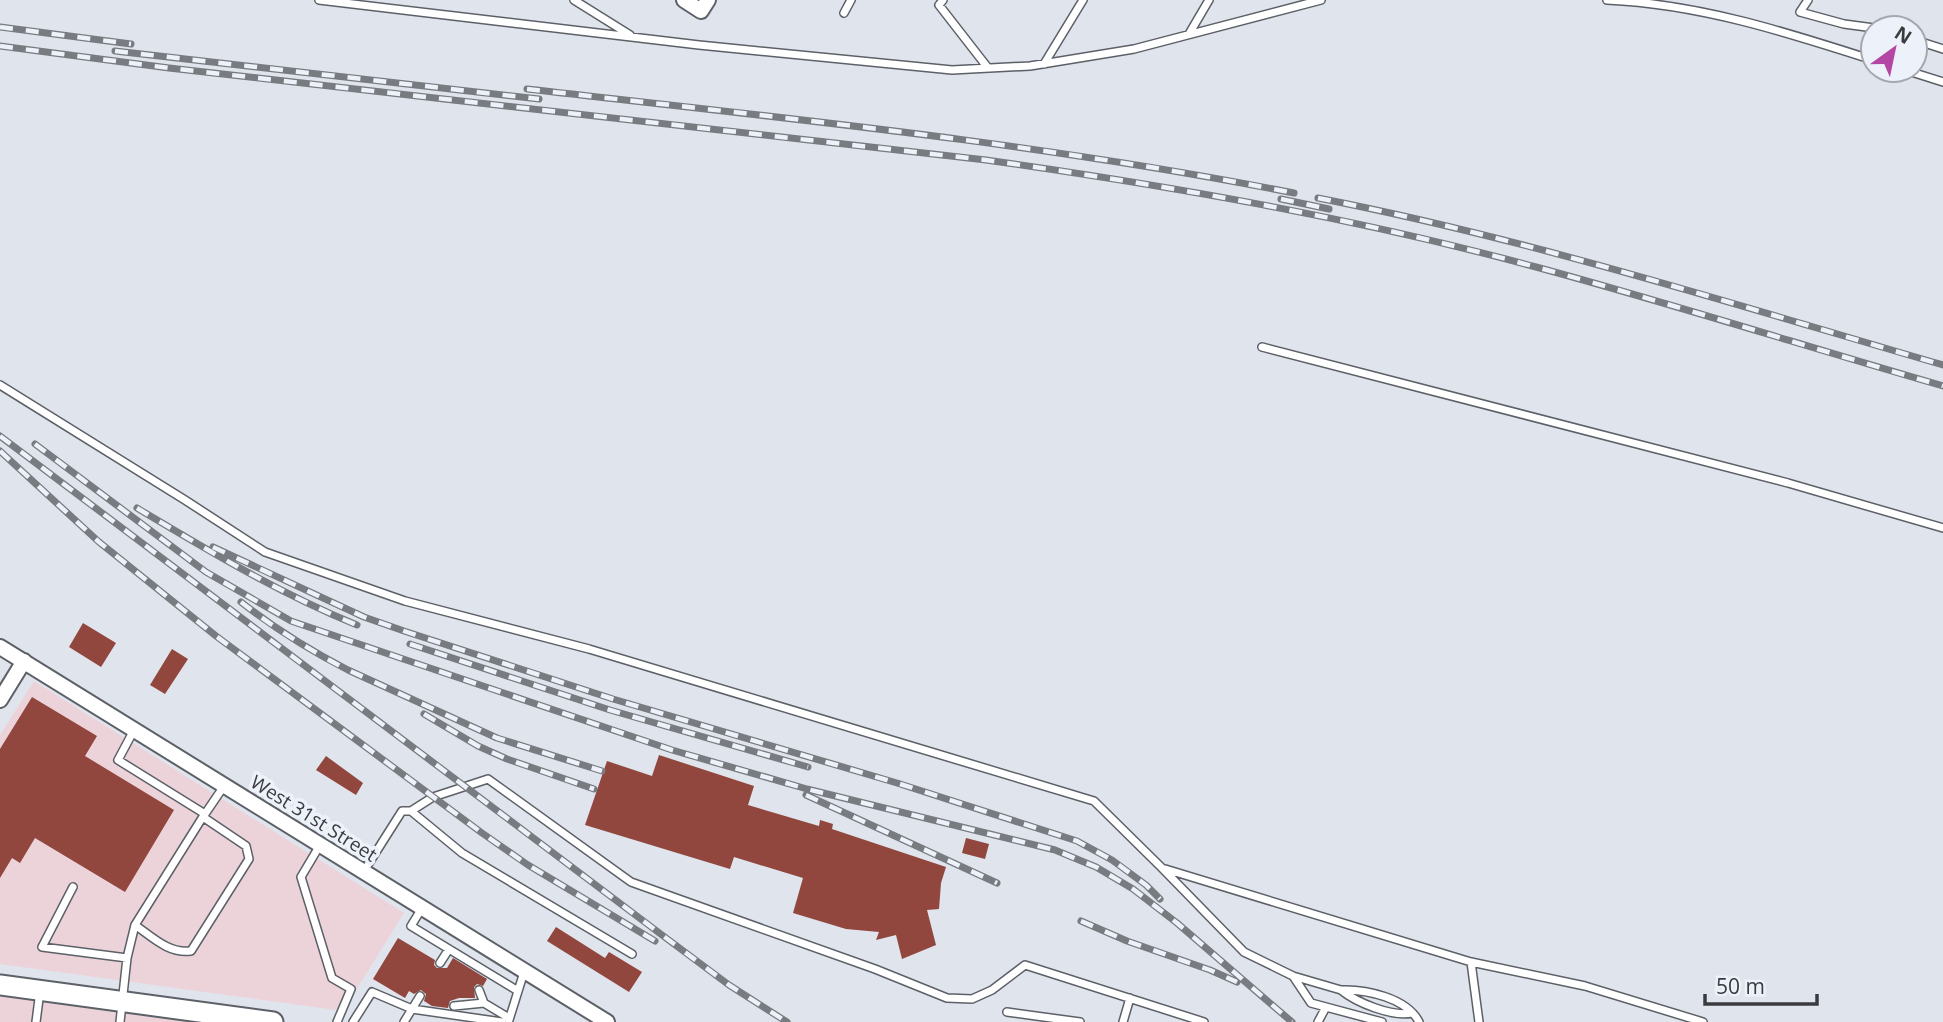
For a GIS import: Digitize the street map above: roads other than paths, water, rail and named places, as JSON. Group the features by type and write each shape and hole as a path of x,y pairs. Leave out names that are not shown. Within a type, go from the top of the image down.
{"main road":[{"path":"0,985 273,1022"}],"street":[{"path":"684,0 705,5"},
{"name":"West 31st Street","path":"0,647 607,1022"},
{"path":"0,700 24,662"}],"lane":[{"path":"319,0 634,37 952,70 1044,64 1134,48 1321,0"},
{"path":"574,0 634,37"},
{"path":"844,13 851,0"},
{"path":"943,0 939,5 988,68"},
{"path":"1044,64 1083,0"},
{"path":"1188,34 1209,0"},
{"path":"1606,0 1683,8 1763,25 1859,56"},
{"path":"1683,8 1688,0"},
{"path":"1808,0 1800,12 1859,26"},
{"path":"1262,347 1788,483 1943,527"},
{"path":"0,385 265,552 405,601 589,649 1094,801 1244,952 1293,976 1341,990 1357,989 1406,1006 1419,1022"},
{"path":"134,730 118,760 246,846 249,859 191,951 173,951 135,925"},
{"path":"364,871 402,811 411,811 433,797 488,779 631,882 875,969 947,998 972,999 992,990 1025,965 1204,1022"},
{"path":"120,1022 127,958 135,925 224,786"},
{"path":"411,811 462,853 632,954"},
{"path":"320,845 301,877 332,978 351,989 337,1022"},
{"path":"1162,868 1471,962 1585,986 1703,1022"},
{"path":"73,887 42,947 127,958"},
{"path":"422,908 411,926 518,991"},
{"path":"440,963 449,949"},
{"path":"1471,962 1479,1022"},
{"path":"506,1021 524,971"},
{"path":"1293,976 1311,1003 1382,1022"},
{"path":"36,1022 40,990"},
{"path":"479,990 484,1003 506,1021"},
{"path":"354,1022 372,992 412,1009 506,1021"},
{"path":"404,1022 420,996"},
{"path":"1123,1022 1130,999"},
{"path":"454,1006 484,1003"},
{"path":"1318,1022 1325,1007"},
{"path":"1007,1012 1080,1022"}],"railway":[{"path":"0,27 131,44"},
{"path":"0,46 169,68 986,160 1194,192 1332,218 1468,249 1943,386"},
{"path":"115,51 539,99"},
{"path":"527,89 815,121 1008,146 1199,175 1294,193"},
{"path":"1318,198 1397,214 1554,253 1943,365"},
{"path":"1281,199 1329,209"},
{"path":"0,436 729,985 787,1022"},
{"path":"35,444 206,572 291,621 672,750 807,789 1055,850 1096,867 1133,889 1177,923 1292,1022"},
{"path":"0,451 99,542 216,636 528,865 655,941"},
{"path":"137,508 272,585 357,625"},
{"path":"213,547 364,617 404,631 613,699 897,783 1077,841 1112,860 1160,899"},
{"path":"241,602 293,639 348,670 497,738 602,771"},
{"path":"410,644 610,710 808,767"},
{"path":"424,714 478,746 507,759 594,789"},
{"path":"806,795 997,883"},
{"path":"1081,921 1237,982"}]}
